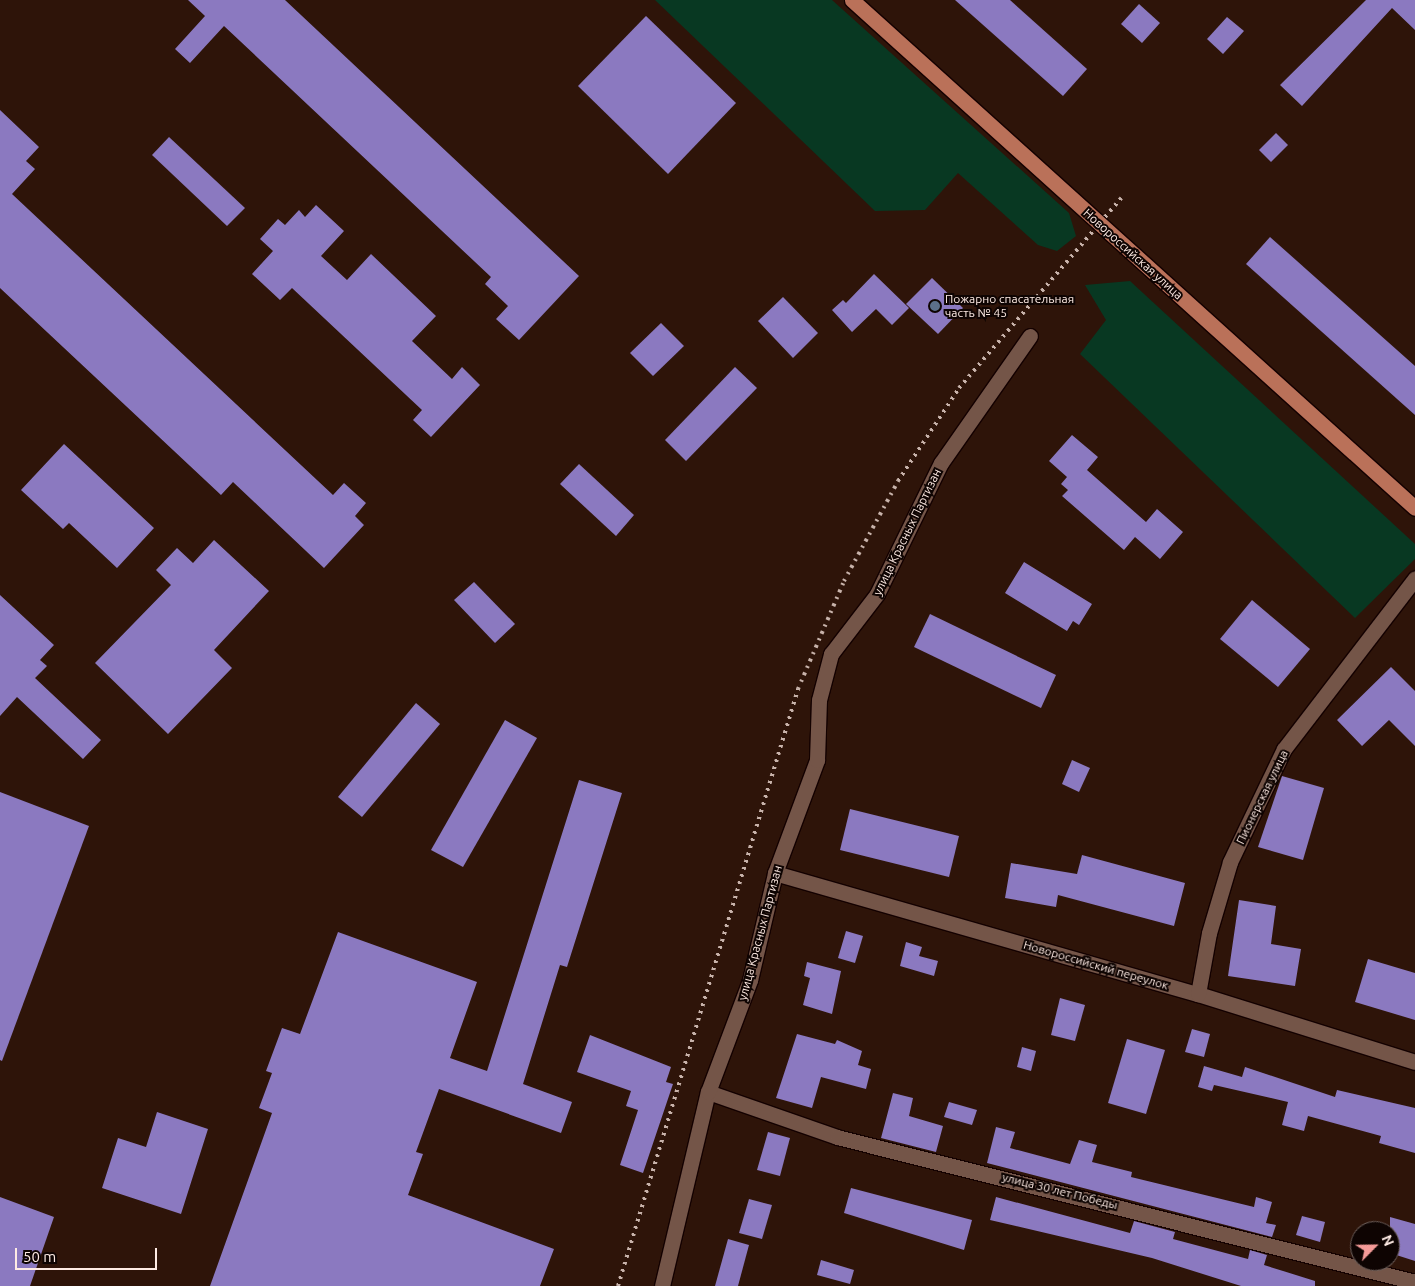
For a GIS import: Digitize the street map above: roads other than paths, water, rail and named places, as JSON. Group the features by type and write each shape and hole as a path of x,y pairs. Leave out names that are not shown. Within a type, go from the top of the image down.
{"main road":[{"name":"Новороссийская улица","path":"852,0 1415,508"}],"street":[{"name":"улица Красных Партизан","path":"662,1286 708,1092 750,980 775,873 817,760 819,700 831,654 877,594 941,463 1030,336"},
{"name":"Пионерская улица","path":"1198,994 1209,932 1230,862 1284,749 1415,578"},
{"name":"Новороссийский переулок","path":"775,873 1198,994 1415,1062"},
{"name":"улица 30 лет Победы","path":"708,1092 837,1137 1415,1282"}],"railway":[{"path":"618,1286 798,689 844,581 898,481 959,388 1121,198"}],"place":[{"name":"Пожарно спасательная часть № 45","path":"935,306"}]}
